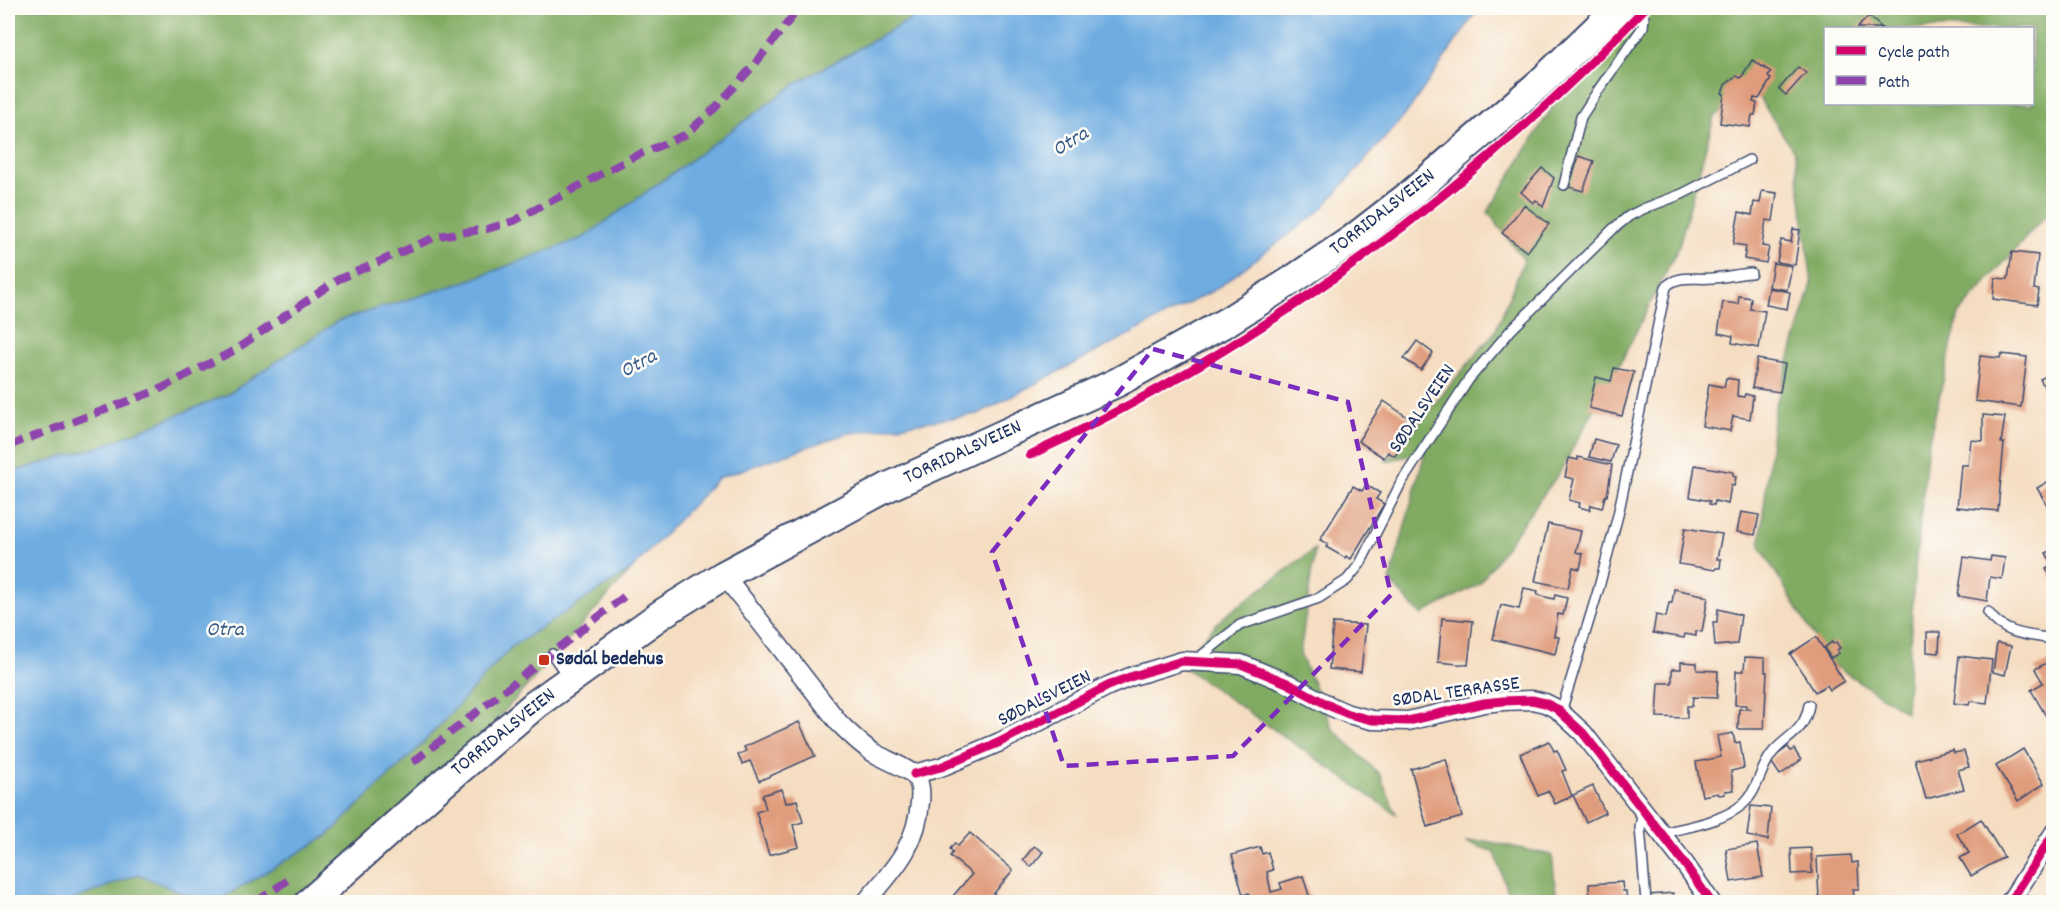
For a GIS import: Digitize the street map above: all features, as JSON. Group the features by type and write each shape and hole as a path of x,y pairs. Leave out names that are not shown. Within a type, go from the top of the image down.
{"main road":[{"name":"TORRIDALSVEIEN","path":"309,903 428,796 536,704 663,613 724,575 888,487 1116,383 1228,321 1353,239 1411,194 1540,83 1618,8"}],"street":[{"path":"724,575 838,723 871,751 914,774 921,793 915,833 907,851 866,903"},
{"name":"SØDALSVEIEN","path":"914,774 941,767 1000,742 1130,677 1182,661 1194,661"},
{"name":"SØDAL TERRASSE","path":"1194,661 1241,664 1287,683 1332,708 1372,720 1408,721 1484,703 1503,701 1532,700 1545,703 1561,712 1583,733 1662,834 1711,903"},
{"path":"2010,903 2054,833"}],"lane":[{"path":"1563,185 1581,117 1643,27 1644,17 1640,8"},
{"name":"SØDALSVEIEN","path":"1194,661 1240,625 1319,598 1347,580 1360,564 1401,483 1469,379 1511,330 1629,216 1702,185 1749,160"},
{"path":"1561,712 1598,591 1618,515 1666,287 1670,283 1683,279 1751,273"},
{"path":"1988,612 1994,621 2016,633 2054,639"},
{"path":"552,654 570,680"},
{"path":"1662,834 1707,823 1739,807 1750,796 1767,760 1804,723 1809,705"},
{"path":"1643,811 1640,827 1646,903"}],"highlighted area":[{"path":"1153,349 1348,402 1391,595 1233,756 1064,766 992,552"}],"green space":[{"path":"8,8 927,8 910,20 797,83 583,238 462,283 338,321 227,395 102,446 8,473"},
{"path":"1613,8 2053,8 2053,211 2041,220 1959,314 1928,444 1914,579 1906,712 1829,662 1760,546 1774,411 1812,284 1795,153 1754,90 1714,117 1679,246 1622,360 1559,473 1479,584 1421,615 1390,581 1425,452 1386,461 1495,332 1524,260 1488,212"},
{"path":"1315,549 1300,654 1333,729 1380,775 1396,814 1179,664 1222,618"},
{"path":"632,569 431,793 311,902 215,902 327,836 422,744 511,647"},
{"path":"1485,841 1552,855 1557,902 1510,902 1495,852 1465,842"},
{"path":"138,874 203,902 68,902"}],"water":[{"name":"Otra","path":"927,8 1479,8 1406,114 1320,211 1216,289 978,414 845,434 718,478 632,569 511,647 422,744 327,836 215,902 203,902 138,874 68,902 8,902 8,473 102,446 227,395 338,321 462,283 583,238 797,83 910,20"}],"building":[{"path":"1869,16 1881,27 1858,27"},
{"path":"1752,60 1771,72 1768,77 1771,79 1759,99 1754,98 1753,102 1757,103 1750,127 1720,123 1724,94 1722,93 1725,85 1736,76 1741,78"},
{"path":"1798,67 1806,73 1786,95 1779,89"},
{"path":"1579,156 1594,161 1583,191 1569,187"},
{"path":"1542,168 1554,178 1543,207 1536,200 1533,203 1521,192"},
{"path":"1762,191 1777,193 1773,221 1766,220 1762,246 1769,247 1766,263 1744,259 1746,246 1733,244 1739,212 1752,215 1754,202 1760,203"},
{"path":"1524,205 1549,224 1527,252 1502,233"},
{"path":"1793,229 1800,230 1795,265 1777,262 1781,240 1791,242"},
{"path":"2012,252 2038,255 2034,289 2039,290 2037,305 1993,299 1995,278 2008,279"},
{"path":"1773,263 1792,266 1787,290 1769,287"},
{"path":"1769,288 1790,292 1787,309 1766,305"},
{"path":"1739,296 1751,298 1750,309 1765,311 1759,348 1732,343 1733,336 1718,333 1723,302 1738,304"},
{"path":"1417,341 1433,353 1421,370 1404,359"},
{"path":"2001,354 2027,357 2021,407 1975,401 1980,356 2000,358"},
{"path":"1757,359 1785,364 1780,392 1752,388"},
{"path":"1614,368 1634,372 1622,416 1589,408 1596,377 1611,381"},
{"path":"2054,372 2054,405 2040,379"},
{"path":"1726,378 1738,380 1737,396 1744,397 1745,394 1753,396 1750,419 1733,416 1730,431 1702,426 1709,384 1724,387"},
{"path":"1384,401 1416,425 1395,456 1388,452 1384,458 1358,441"},
{"path":"1983,415 2005,417 2001,443 2004,443 1998,511 1957,507 1961,465 1968,465 1971,440 1983,441"},
{"path":"1594,439 1616,445 1611,462 1589,457"},
{"path":"1578,457 1612,465 1607,496 1605,496 1602,508 1591,505 1590,510 1579,507 1580,503 1569,500 1574,479 1565,477 1569,458 1578,460"},
{"path":"1695,465 1733,472 1733,476 1736,477 1734,486 1731,485 1728,504 1715,501 1714,505 1709,504 1710,501 1690,497"},
{"path":"2054,478 2054,517 2037,488"},
{"path":"1366,485 1380,493 1376,499 1384,504 1351,559 1346,556 1345,558 1326,547 1328,544 1320,540 1353,486 1362,491"},
{"path":"1741,512 1759,515 1755,535 1737,532"},
{"path":"1548,524 1581,531 1576,552 1583,554 1580,569 1573,567 1568,588 1535,581"},
{"path":"1685,528 1722,534 1717,559 1721,559 1720,568 1715,570 1679,564"},
{"path":"2054,549 2054,581 2046,569 2053,565 2046,553"},
{"path":"1991,556 2005,558 2002,579 1990,577 1987,601 1958,596 1964,557 1990,561"},
{"path":"1524,588 1538,591 1537,595 1554,599 1555,595 1567,598 1563,615 1558,614 1554,636 1559,637 1555,654 1493,639 1501,605 1519,609"},
{"path":"1674,589 1708,597 1702,632 1696,631 1696,636 1685,634 1684,638 1653,633 1656,615 1666,617 1669,603 1672,603"},
{"path":"1718,609 1741,615 1737,644 1715,646 1713,622 1717,622"},
{"path":"1442,618 1473,621 1468,665 1438,662"},
{"path":"1333,623 1366,625 1361,672 1329,669"},
{"path":"1927,632 1940,632 1939,653 1927,652"},
{"path":"1816,637 1844,681 1830,690 1827,685 1815,692 1790,654"},
{"path":"1832,642 1833,644 1836,642 1840,648 1837,650 1839,653 1831,658 1824,648"},
{"path":"1997,643 2011,646 2005,675 1993,672"},
{"path":"1959,656 1992,660 1987,703 1970,701 1969,705 1954,703"},
{"path":"1745,657 1765,658 1765,672 1767,672 1764,729 1738,729 1739,709 1752,709 1746,708 1746,705 1735,705 1736,671 1744,671"},
{"path":"2054,659 2054,712 2046,716 2031,690 2043,683 2035,669"},
{"path":"1681,662 1697,663 1697,670 1718,671 1717,698 1693,697 1692,706 1687,706 1687,718 1657,717 1659,683 1672,683 1672,669 1681,669"},
{"path":"799,722 815,756 759,781 750,761 742,764 738,755 746,751 744,747"},
{"path":"1733,733 1735,743 1740,742 1744,768 1731,771 1734,790 1725,791 1725,794 1702,796 1696,762 1721,757 1717,736"},
{"path":"1549,741 1554,751 1557,750 1566,770 1562,771 1572,796 1555,804 1549,791 1538,796 1520,754"},
{"path":"1788,747 1791,751 1794,749 1801,760 1780,775 1770,760"},
{"path":"2023,749 2044,784 2018,801 1996,766"},
{"path":"1953,750 1954,753 1964,751 1969,767 1958,770 1964,789 1926,799 1915,760"},
{"path":"1446,759 1462,817 1427,827 1411,769"},
{"path":"1593,786 1605,813 1586,822 1573,795"},
{"path":"782,789 786,803 797,800 803,822 793,825 799,847 769,855 756,812 766,809 762,795"},
{"path":"1751,806 1771,808 1768,840 1747,836"},
{"path":"1981,819 2004,857 1971,876 1960,858 1969,853 1957,834"},
{"path":"970,833 1013,870 991,897 994,899 991,902 961,902 953,896 972,874 950,856 953,852 950,849 955,843 958,846"},
{"path":"1757,844 1763,877 1731,882 1726,849"},
{"path":"1034,846 1043,852 1031,867 1023,860"},
{"path":"1260,847 1262,854 1268,852 1273,870 1267,872 1271,892 1282,889 1280,883 1303,876 1311,902 1248,902 1249,893 1243,895 1232,855"},
{"path":"1811,848 1812,873 1792,874 1791,849"},
{"path":"1851,855 1852,863 1858,862 1859,889 1853,889 1854,896 1819,899 1817,857"},
{"path":"1622,882 1627,902 1590,902 1589,884"},
{"path":"1673,893 1673,902 1650,902 1649,895"}],"marked path":[{"path":"8,446 158,390 235,350 337,280 438,236 487,229 514,221 631,158 685,135 715,108 755,64 799,8"},
{"path":"413,762 630,592"},
{"path":"256,902 291,878"}],"cycle path":[{"path":"1030,455 1116,412 1199,365 1280,314 1358,260 1434,202 1507,141 1578,76 1645,8"},
{"path":"914,774 941,767 1000,742 1108,686 1182,661 1241,664 1287,683 1348,714 1372,720 1408,721 1484,703 1532,700 1557,709 1583,733 1682,860 1711,902"},
{"path":"2010,902 2054,833"}],"place":[{"name":"Sødal bedehus","path":"544,660"}]}
